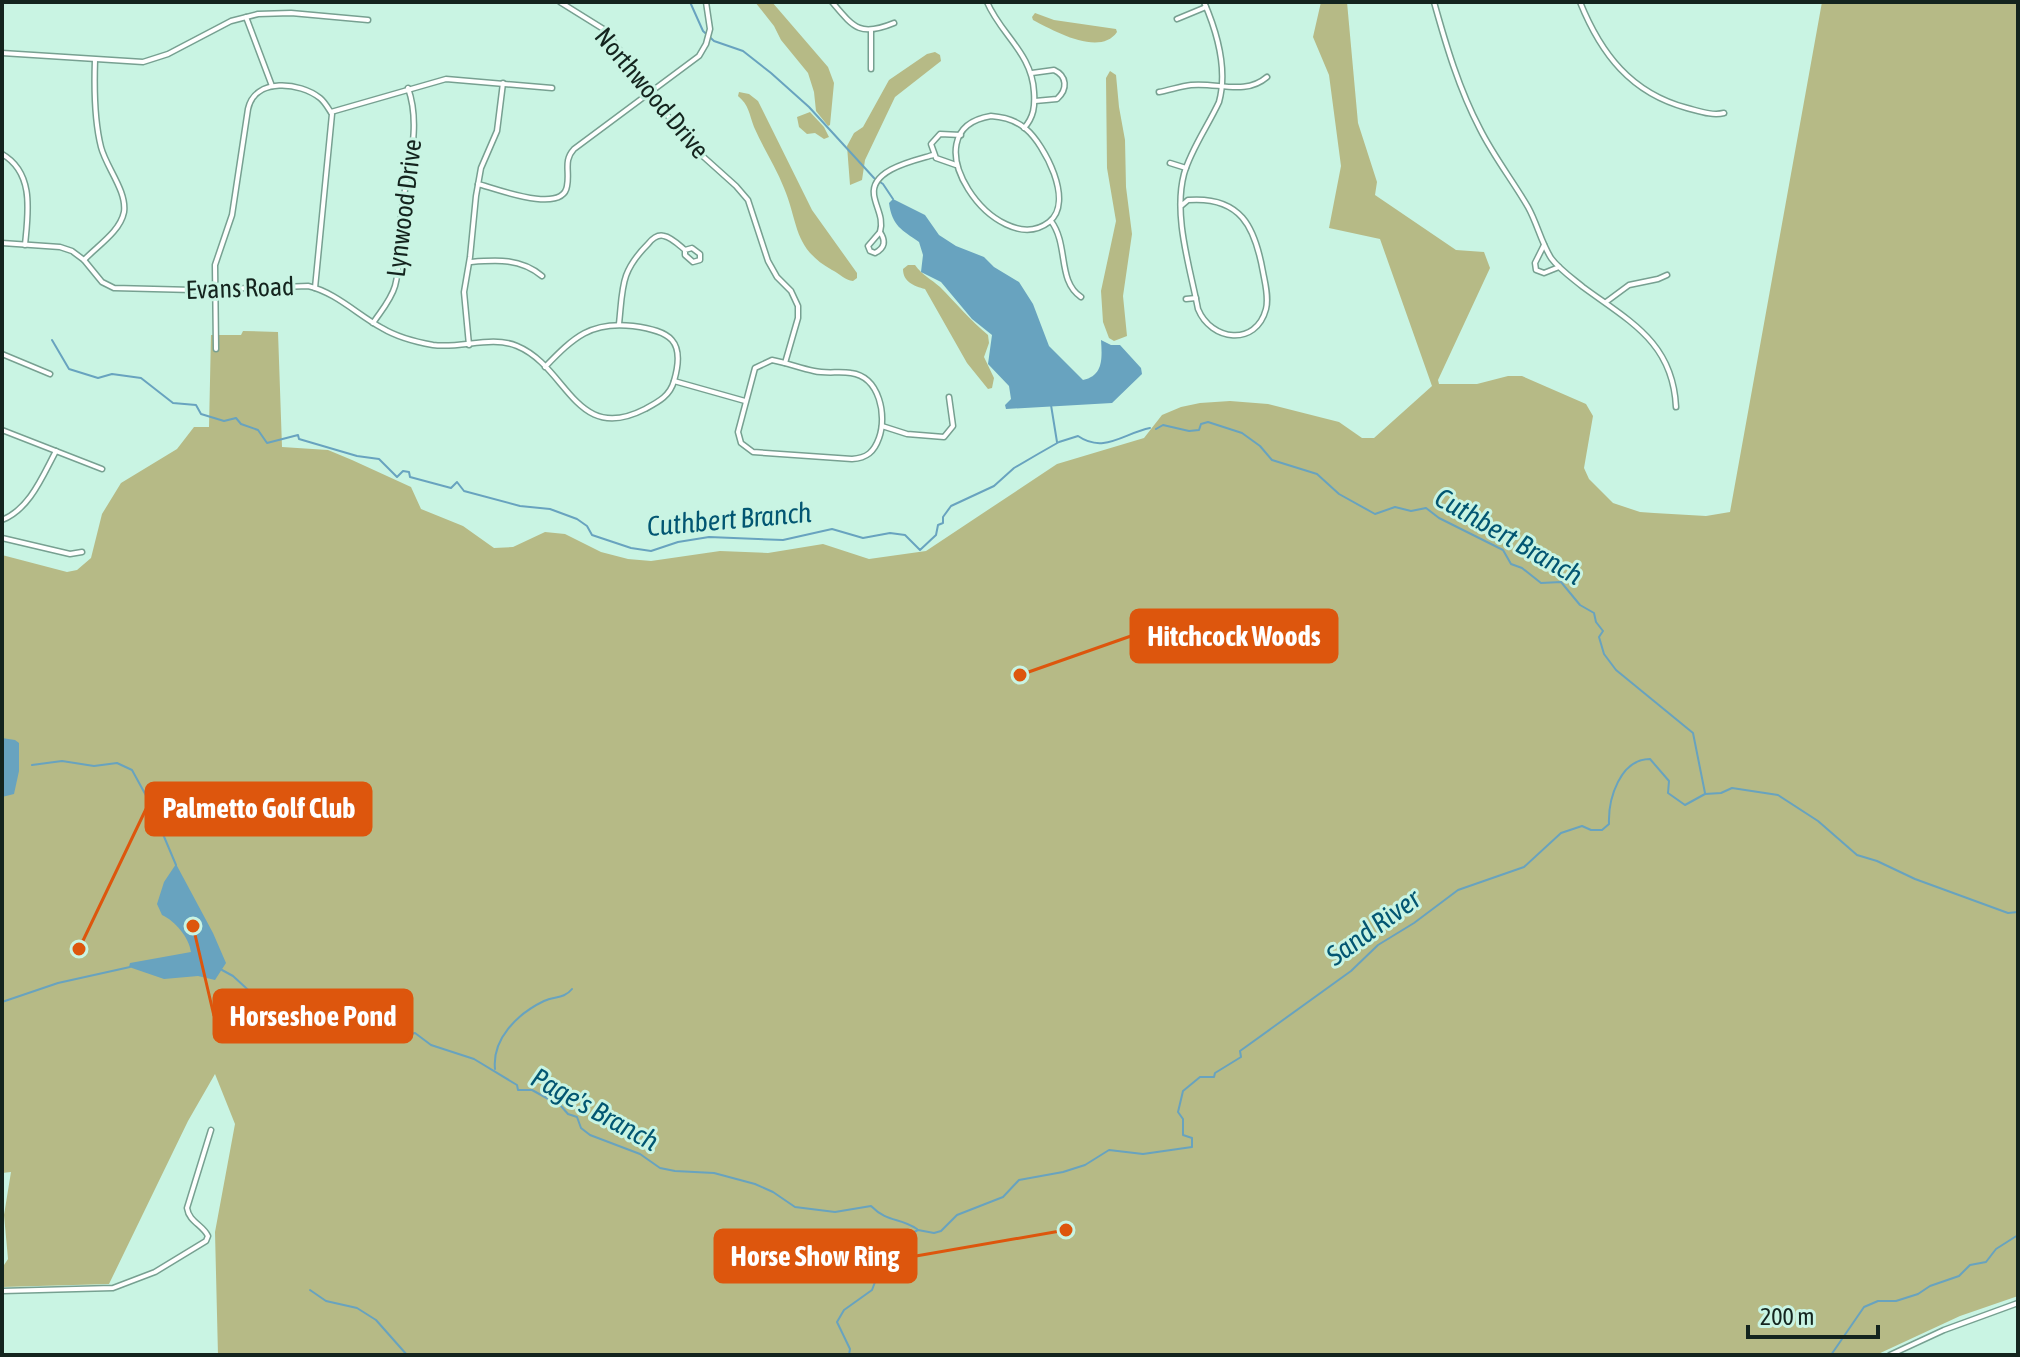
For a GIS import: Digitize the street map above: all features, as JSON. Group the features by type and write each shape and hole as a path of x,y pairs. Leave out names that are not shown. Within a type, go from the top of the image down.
{"street":[{"name":"Northwood Drive","path":"560,2 605,30 687,142 736,186 750,204 768,261 777,277 794,295 798,306 798,318 785,363"},
{"path":"478,184 533,199 560,196 567,187 566,164 571,152 691,63 705,48 710,23 706,2"},
{"path":"832,2 852,23 871,31 894,23"},
{"path":"987,2 1032,73 1035,101 1033,114 1024,128"},
{"path":"1434,2 1456,75 1472,114 1530,211 1559,267 1636,325 1659,350 1673,379 1676,407"},
{"path":"1580,2 1611,60 1634,84 1670,103 1714,115 1724,113"},
{"path":"1177,19 1205,4 1217,38 1222,86 1219,102 1186,168 1181,206 1199,313 1208,325 1222,334 1247,332 1264,315 1267,302 1258,245 1244,218 1229,207 1213,201 1188,200 1181,206"},
{"path":"2,53 135,62 156,59 220,25 246,17 291,13 368,20"},
{"path":"246,17 272,86"},
{"path":"871,31 871,69"},
{"path":"84,260 113,232 124,211 123,199 100,143 94,86 95,60"},
{"path":"1032,73 1054,70 1061,74 1065,82 1064,91 1057,99 1035,101"},
{"path":"1159,92 1192,84 1251,86 1267,77"},
{"path":"331,112 408,88 454,78 552,88"},
{"path":"469,345 464,292 478,184 484,160 498,129 503,83"},
{"path":"216,349 214,289 217,258 232,215 250,102 256,94 272,86 284,85 317,96 331,112 315,288"},
{"name":"Lynwood Drive","path":"373,323 391,296 397,279 403,196 414,128 413,104 408,88"},
{"path":"988,117 1007,119 1024,128 1035,140 1059,188 1058,207 1051,221 1026,228 1000,221 966,187 956,165 961,135 974,123 988,117"},
{"path":"956,165 933,155 931,144 937,135 947,132 961,135"},
{"path":"2,154 15,167 27,190 25,245"},
{"path":"880,232 885,238 884,244 875,253 868,246 880,232 882,224 873,191 875,185 895,165 933,155"},
{"path":"1170,163 1186,168"},
{"path":"1051,221 1062,240 1069,285 1081,297"},
{"path":"1177,232 1184,230"},
{"path":"619,324 623,287 632,260 658,236 668,237 685,250"},
{"name":"Evans Road","path":"2,243 60,247 77,253 98,278 114,288 315,288 390,333 425,343 452,347 495,341 512,344 531,354 582,408 606,418 625,418 653,405 669,392 674,381"},
{"path":"1545,243 1535,263 1536,270 1544,273 1559,267"},
{"path":"470,262 514,261 542,276"},
{"path":"1606,302 1629,285 1667,275"},
{"path":"1186,299 1196,298"},
{"path":"545,367 587,331 597,327 619,324 650,328 669,335 677,350 674,381 745,401"},
{"path":"2,354 50,374"},
{"path":"769,361 816,372 853,373 865,379 877,393 882,426 874,451 860,458 753,452 744,446 738,435 745,401 755,368 769,361"},
{"path":"882,426 907,434 944,437 953,426 949,397"},
{"path":"2,430 102,469"},
{"path":"2,520 26,502 56,451"},
{"path":"2,538 70,554 82,552"},
{"path":"2,1291 113,1288 155,1272 208,1238 187,1208 211,1130"},
{"path":"1890,1355 1944,1330 2018,1303"}],"green space":[{"path":"755,2 772,2 828,67 834,83 830,125 816,111 808,73"},
{"path":"1321,2 1347,2 1358,123 1377,182 1375,195 1456,250 1484,252 1490,268 1438,380 1439,384 1477,384 1508,376 1522,376 1586,404 1593,416 1584,468 1589,479 1613,503 1640,512 1706,516 1730,512 1822,2 2018,2 2018,1296 1960,1316 1876,1355 218,1355 215,1232 235,1124 215,1074 188,1121 109,1284 2,1287 2,1268 8,1259 4,1215 11,1172 2,1173 2,555 67,572 77,570 91,558 102,514 121,483 177,449 194,427 209,427 211,335 241,335 243,331 278,332 282,447 328,450 411,487 421,509 463,526 494,548 513,547 545,532 565,534 601,552 651,561 720,551 768,553 823,544 869,559 926,551 1057,464 1144,438 1162,415 1181,407 1230,401 1268,404 1339,422 1362,438 1374,438 1432,386 1380,239 1329,228 1341,166 1329,75 1313,37"},
{"path":"1035,13 1054,20 1116,29 1117,32 1100,42 1076,40 1033,20"},
{"path":"935,52 940,55 941,61 895,97 865,160 862,180 850,185 847,146 854,133 863,127 889,80 927,54"},
{"path":"1110,71 1116,75 1125,140 1126,187 1132,234 1123,296 1127,336 1114,341 1109,338 1103,322 1101,291 1116,221 1107,168 1106,78"},
{"path":"739,92 749,94 758,101 812,210 857,273 853,281 819,262 804,244 781,180 747,106 738,96"},
{"path":"810,112 829,137 824,139 815,133 807,134 799,127 797,117"},
{"path":"915,265 988,335 989,343 984,357 994,378 992,388 988,389 967,363 925,289 907,280 903,269"}],"water":[{"path":"893,199 925,215 939,235 956,246 984,257 1019,282 1033,304 1049,346 1083,380 1098,370 1101,340 1120,345 1141,368 1142,374 1112,403 1006,409 1005,405 1011,399 1009,386 988,364 992,335 972,319 941,282 921,272 923,255 919,242 895,222 889,203"},
{"path":"2,738 19,743 19,771 14,794 2,797"},
{"path":"176,864 226,963 215,980 198,976 164,979 129,967 130,963 191,952 184,935 162,915 157,904 164,882"}],"waterway":[{"path":"690,2 703,31 714,41 743,51 771,73 809,107 883,184 893,199"},
{"name":"Cuthbert Branch","path":"52,340 69,369 98,378 112,374 141,378 173,403 196,405 201,414 224,421 236,418 241,424 258,430 267,443 298,435 299,439 357,456 379,459 397,477 403,471 409,472 410,477 451,488 457,482 464,491 520,506 550,509 577,519 587,526 592,535 651,551 678,542 709,537 783,540 832,529 863,538 890,533 905,535 920,550 936,535 938,525 943,523 943,517 951,506 994,486 1014,468 1059,442 1078,436 1087,441 1105,443 1150,428"},
{"path":"1051,405 1057,442"},
{"name":"Cuthbert Branch","path":"1156,429 1163,425 1199,430 1201,424 1208,422 1242,433 1272,460 1317,474 1339,494 1375,514 1395,507 1411,511 1426,508 1439,518 1503,550 1511,564 1522,568 1541,583 1561,582 1580,605 1594,613 1603,631 1599,637 1604,654 1616,670 1693,733 1705,793"},
{"name":"Sand River","path":"849,1355 850,1349 837,1322 844,1310 872,1290 883,1261 903,1238 918,1230 941,1231 957,1215 1003,1197 1019,1180 1085,1165 1109,1150 1143,1154 1192,1147 1192,1138 1183,1135 1183,1119 1178,1112 1183,1091 1200,1077 1214,1077 1215,1073 1241,1057 1240,1051 1351,971 1378,945 1458,890 1524,867 1561,833 1582,826 1602,830 1609,824 1611,803 1618,782 1631,766 1640,761 1650,759 1669,781 1668,793 1685,805 1705,794 1721,793 1732,788 1778,795 1818,821 1857,855 2008,913 2018,912"},
{"name":"Page's Branch","path":"32,765 62,761 94,766 117,763 132,770 176,865"},
{"path":"2,1002 58,983 130,967"},
{"name":"Page's Branch","path":"222,970 259,1000 302,1026 367,1031 381,1036 394,1033 400,1037 415,1033 431,1045 474,1059 517,1085 518,1090 532,1090 561,1106 568,1114 577,1117 581,1128 590,1135 640,1154 660,1168 714,1173 755,1184 795,1207 835,1212 871,1206 883,1215 917,1229"},
{"path":"495,1069 495,1058 502,1038 516,1020 534,1006 572,989"},
{"path":"1831,1355 1864,1307 1878,1301 1896,1301 1918,1294 1930,1286 1959,1276 1970,1265 1986,1262 1996,1249 2018,1235"},
{"path":"310,1290 326,1301 357,1308 376,1320 407,1355"}],"place":[{"name":"Hitchcock Woods","path":"1020,675"},
{"name":"Horseshoe Pond","path":"193,926"},
{"name":"Palmetto Golf Club","path":"79,949"},
{"name":"Horse Show Ring","path":"1066,1230"}]}
